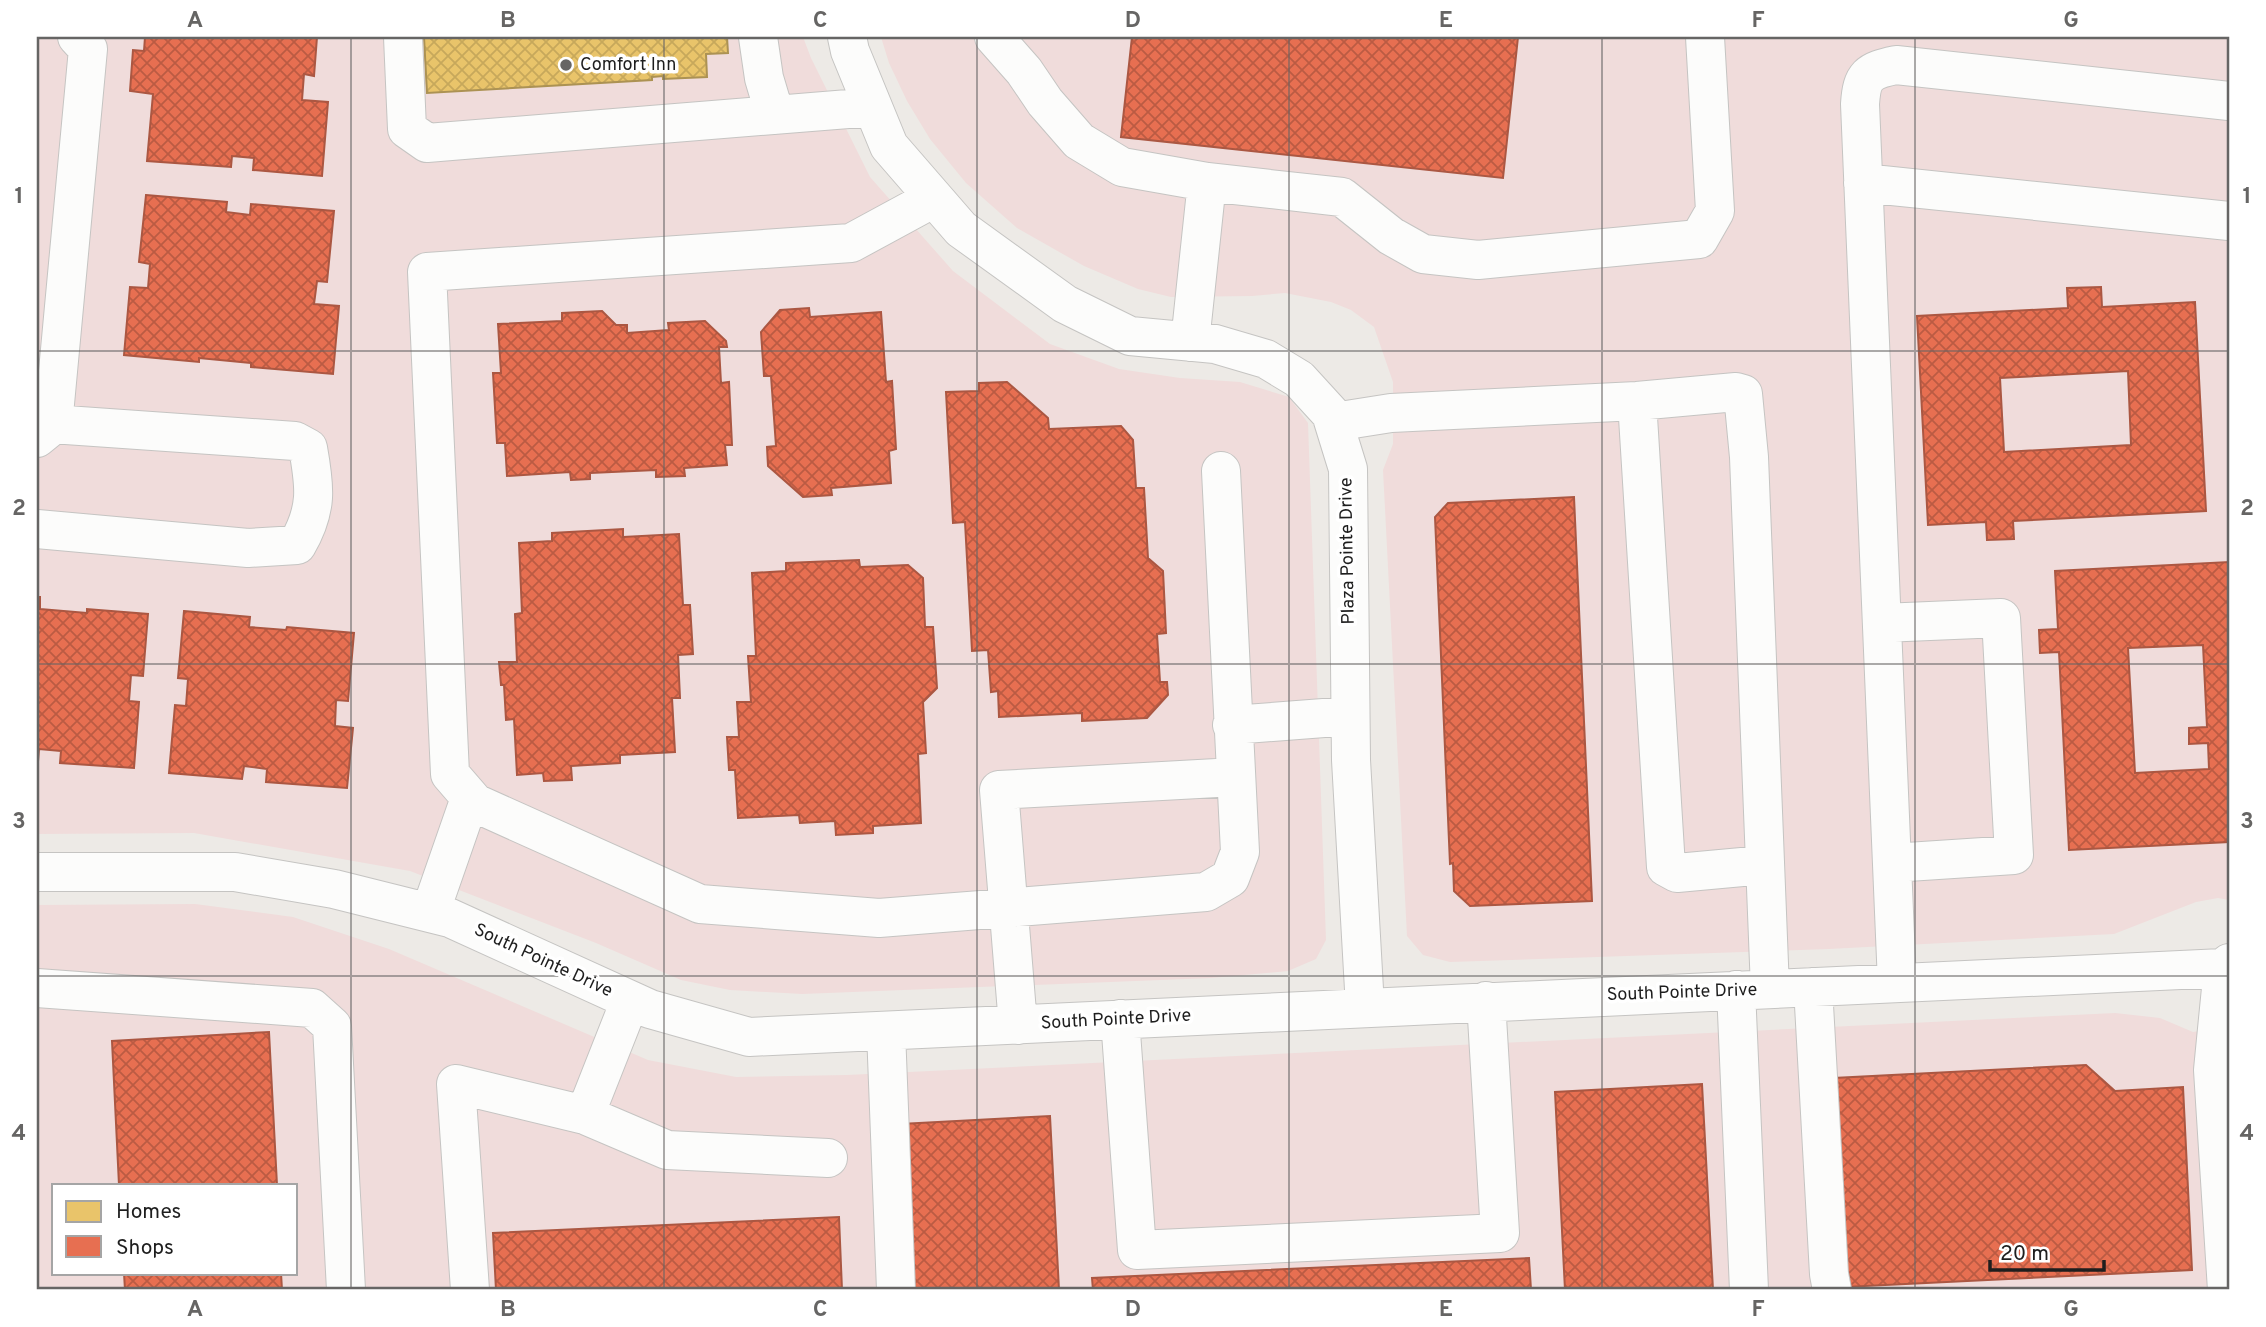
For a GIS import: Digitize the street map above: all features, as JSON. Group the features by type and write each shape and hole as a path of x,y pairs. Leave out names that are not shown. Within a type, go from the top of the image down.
{"street":[{"path":"37,530 248,548 297,545 308,526 315,488 309,448 295,441 42,429 88,49 77,37"},
{"path":"403,37 407,129 427,143 873,107"},
{"path":"758,37 764,78 775,115"},
{"name":"Plaza Pointe Drive","path":"847,37 850,51 889,146 961,229 1065,304 1130,336 1215,344 1266,359 1299,379 1331,414 1348,470 1350,716 1365,1007"},
{"path":"994,37 1079,141 1122,166 1207,182 1342,197 1391,236 1423,254 1478,260 1699,239 1715,211 1704,37"},
{"path":"1897,983 1861,84 1873,70 1896,65 2229,100"},
{"path":"1190,342 1207,182"},
{"path":"1863,183 2229,220"},
{"path":"934,198 851,243 427,272 450,774 475,803 700,904 879,918 1206,892 1230,878 1240,852 1221,471"},
{"path":"1334,422 1391,414 1637,401 1736,392 1743,394 1749,457 1764,865 1753,990 1749,1290"},
{"path":"1637,401 1666,867 1677,873 1764,865"},
{"path":"1882,623 2001,618 2014,855 1892,863"},
{"path":"1232,724 1350,716"},
{"path":"1018,1025 999,790 1235,778"},
{"path":"430,913 470,798"},
{"name":"South Pointe Drive","path":"37,872 235,872 334,888 450,918 650,1009 749,1037 2227,968"},
{"path":"2227,968 2213,1070 2227,1290"},
{"path":"1813,987 1832,1290"},
{"path":"37,988 312,1008 322,1016 332,1026 345,1290"},
{"path":"585,1115 630,1001"},
{"path":"1120,1019 1137,1250 1500,1233 1486,1001"},
{"path":"886,1031 895,1290"},
{"path":"470,1290 456,1084 585,1115 667,1150 828,1158"}],"shaded area":[{"path":"37,37 803,37 870,177 953,271 1050,344 1119,369 1180,378 1240,382 1289,397 1308,423 1326,940 1316,959 1288,971 1211,978 802,994 730,990 681,980 596,943 410,871 194,833 37,834"},
{"path":"881,37 2229,37 2229,900 2218,898 2196,902 2114,934 1829,949 1450,962 1423,955 1407,936 1383,470 1393,444 1393,382 1374,327 1351,310 1331,302 1285,293 1171,297 1138,289 1084,266 1017,228 966,183 930,139 907,101 889,63"},
{"path":"195,904 293,917 389,949 648,1060 736,1077 847,1075 2115,1013 2160,1018 2193,1032 2229,1026 2229,1290 37,1290 37,905"}],"building: Homes":[{"name":"Comfort Inn","path":"424,37 727,37 728,53 706,54 707,77 663,79 663,76 652,77 652,80 427,93"}],"building: Shops":[{"path":"145,37 317,37 314,76 304,74 302,100 328,102 322,176 253,170 254,158 232,156 231,167 147,161 153,94 130,91 133,50 144,51"},
{"path":"1132,37 1518,37 1503,178 1121,137"},
{"path":"146,195 227,202 226,212 250,215 251,204 334,211 327,282 317,281 314,304 339,306 333,374 251,367 251,363 199,358 199,362 124,355 130,287 148,288 150,264 139,262"},
{"path":"2101,287 2102,307 2195,302 2206,511 2013,521 2014,539 1987,540 1986,522 1928,525 1917,316 2068,308 2067,288","holes":["2128,371 2131,445 2004,452 2000,378"]},
{"path":"809,308 810,317 881,312 886,382 892,381 896,449 889,451 891,483 831,488 832,495 803,497 768,466 767,447 776,446 771,376 764,376 761,332 780,310"},
{"path":"602,311 616,325 627,325 627,333 669,330 668,323 705,321 726,341 727,347 719,347 721,383 729,382 732,445 725,445 727,465 684,468 685,476 656,477 656,470 590,473 590,479 571,480 570,472 507,476 505,443 497,443 493,373 501,373 498,324 562,321 562,313"},
{"path":"1007,382 1048,418 1049,429 1121,426 1133,440 1136,488 1144,488 1148,558 1163,571 1166,633 1157,634 1160,682 1167,682 1168,695 1147,718 1082,721 1082,713 999,717 998,691 991,692 988,650 972,651 965,522 953,523 946,392 979,391 979,383"},
{"path":"1574,497 1592,901 1470,906 1454,891 1453,863 1450,864 1435,517 1448,503"},
{"path":"623,529 623,537 679,534 683,605 690,605 693,654 678,655 680,698 672,698 675,752 620,755 620,763 571,766 572,780 544,781 543,773 517,775 514,719 506,720 504,685 501,685 499,662 517,662 515,614 522,613 519,543 552,541 552,533"},
{"path":"859,560 860,567 908,565 923,578 925,627 933,627 937,688 923,702 926,753 918,754 921,823 873,826 873,833 836,835 835,821 800,823 799,815 738,818 735,770 729,770 727,737 739,737 737,702 751,702 748,656 756,656 752,573 786,571 786,563"},
{"path":"2229,562 2229,842 2069,850 2059,652 2040,653 2039,630 2058,629 2055,571","holes":["2203,645 2207,727 2189,728 2189,744 2208,743 2209,769 2135,773 2128,648"]},
{"path":"37,597 40,597 40,609 87,613 87,609 148,614 143,676 131,675 129,701 139,702 134,768 60,763 61,751 39,749 37,774"},
{"path":"184,611 250,617 249,627 286,630 287,627 354,633 348,701 336,700 335,726 353,728 347,788 266,782 267,769 244,766 242,779 169,773 175,705 186,706 188,679 178,678"},
{"path":"269,1032 277,1184 119,1184 112,1041"},
{"path":"2086,1065 2115,1091 2183,1087 2192,1270 1845,1287 1834,1078"},
{"path":"1702,1084 1713,1290 1565,1290 1555,1092"},
{"path":"1050,1116 1059,1290 910,1290 901,1124"},
{"path":"839,1217 842,1290 496,1290 493,1233"},
{"path":"1529,1258 1531,1290 1093,1290 1092,1278"},
{"path":"124,1274 281,1274 282,1290 125,1290"}],"place":[{"name":"Comfort Inn","path":"566,65"}]}
